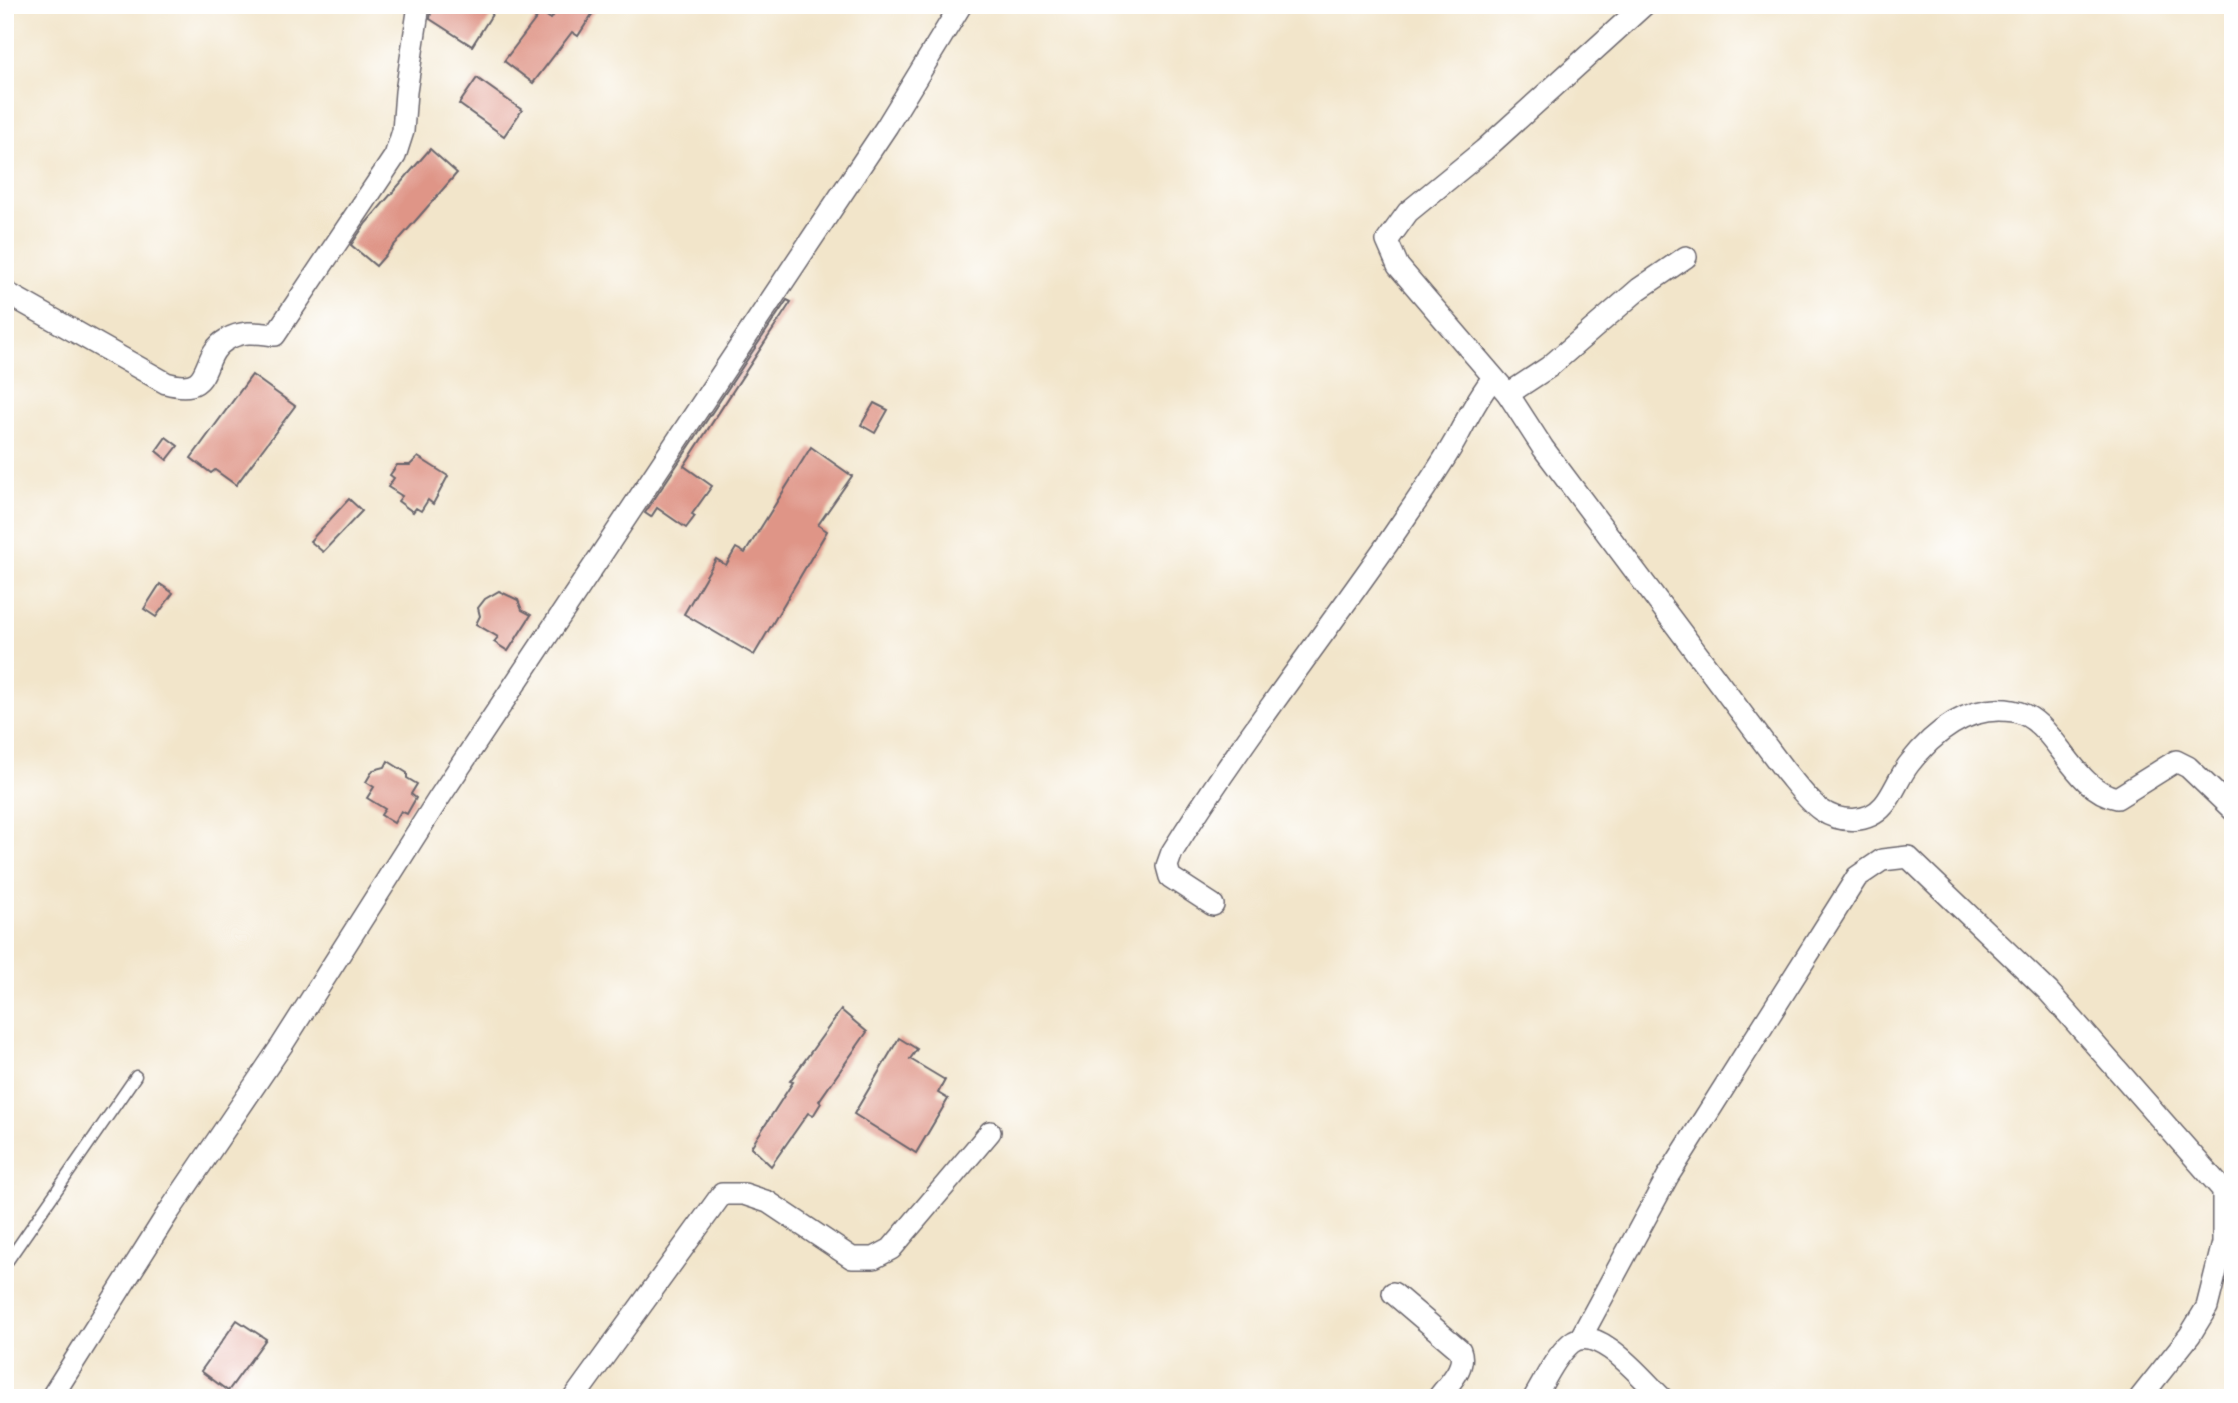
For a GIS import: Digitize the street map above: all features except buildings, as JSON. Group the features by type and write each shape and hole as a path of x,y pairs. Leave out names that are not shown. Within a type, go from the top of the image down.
{"street":[{"path":"5,292 166,383 185,388 197,383 224,340 250,331 275,335 395,156 403,131 407,78 419,5"},
{"path":"51,1398 168,1213 282,1045 439,798 887,126 961,5"},
{"path":"1644,5 1484,150 1408,212 1387,241 1398,266 1508,394 1544,448 1784,771 1819,809 1830,815 1857,820 1871,816 1884,806 1908,765 1945,726 1957,719 1987,711 2014,711 2036,723 2099,792 2117,798 2176,761 2188,767 2233,810"},
{"path":"1508,394 1549,366 1639,289 1686,257"},
{"path":"1213,905 1170,877 1167,866 1172,852 1280,690 1335,619 1415,503 1455,442 1478,397 1493,378"},
{"path":"1534,1398 1565,1349 1581,1337 1668,1176 1857,877 1882,860 1908,857 2048,991 2223,1190 2223,1243 2207,1307 2190,1335 2140,1398"},
{"path":"574,1398 722,1194 744,1194 768,1202 852,1258 873,1258 891,1249 990,1132"},
{"path":"1393,1293 1460,1350 1463,1359 1461,1367 1438,1398"},
{"path":"1581,1337 1604,1343 1662,1398"}],"lane":[{"path":"5,1265 136,1076"}]}
